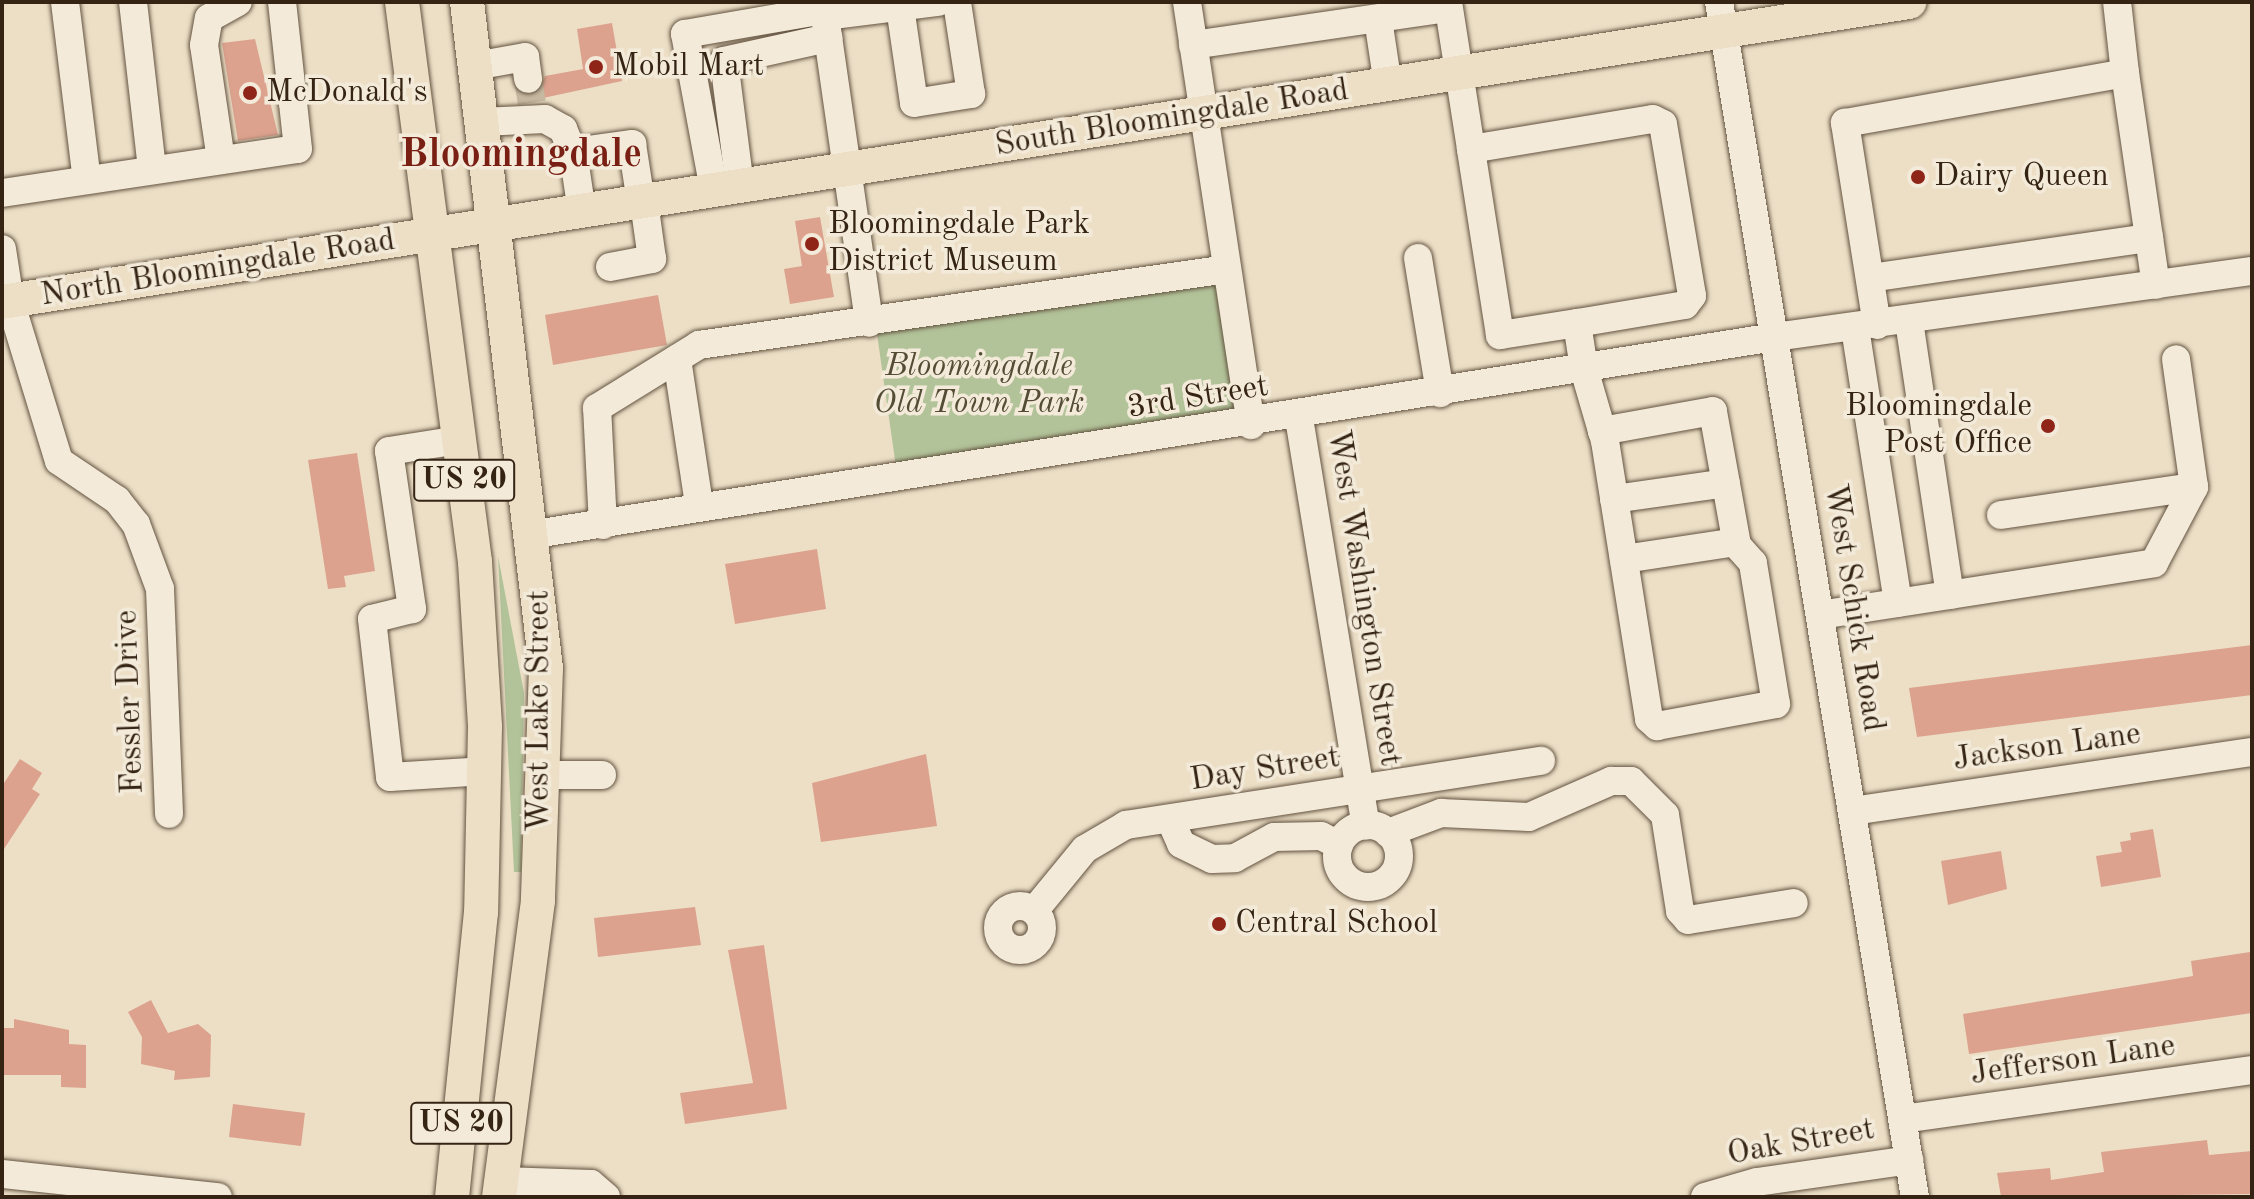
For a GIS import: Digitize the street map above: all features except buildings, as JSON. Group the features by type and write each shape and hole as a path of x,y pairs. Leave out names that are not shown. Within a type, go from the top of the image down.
{"main road":[{"name":"US 20","path":"402,2 433,235"},
{"name":"US 20","path":"467,2 495,226"},
{"name":"South Bloomingdale Road","path":"433,235 1458,74 1721,16 1910,2"},
{"name":"West Lake Street","path":"495,226 535,534 546,775 538,901 501,1189"},
{"name":"North Bloomingdale Road","path":"6,302 433,235"},
{"name":"West Lake Street","path":"433,235 475,562 486,771 481,912 452,1197"}],"street":[{"path":"65,2 87,180"},
{"path":"133,2 152,170"},
{"path":"221,160 204,45 209,18 238,2"},
{"path":"727,188 685,34 938,2"},
{"path":"900,7 914,103 971,94 957,2"},
{"path":"1187,2 1251,425"},
{"path":"2117,2 2156,285"},
{"path":"1193,45 1378,19 1443,6 1471,149 1500,335 1685,305 1692,296 1663,124 1471,149"},
{"path":"2,193 298,149 277,7"},
{"name":"West Schick Road","path":"1721,16 1915,1197"},
{"path":"825,17 869,323"},
{"path":"727,188 724,61 825,17"},
{"path":"1378,19 1388,85"},
{"path":"475,66 525,57 532,99 563,129 573,152 582,212"},
{"path":"1898,603 1866,326 1870,278 1845,123 2125,73"},
{"path":"482,122 532,99"},
{"path":"573,152 632,144 652,259 610,267"},
{"path":"1870,278 2149,238"},
{"name":"Fessler Drive","path":"2,249 6,302 59,461 117,500 144,539 156,576 166,621 161,698 169,814"},
{"path":"1418,258 1440,393"},
{"path":"603,525 597,408 699,345 869,323 1227,269"},
{"name":"3rd Street","path":"535,534 603,525 699,505 1299,418 1775,337 1909,321 2252,271"},
{"path":"1909,321 1950,595"},
{"path":"1577,323 1584,369 1602,431 1649,719 1657,726 1776,704 1753,563 1736,542 1713,411 1602,431"},
{"path":"677,359 699,505"},
{"path":"1820,615 2154,563 2194,487 2176,359"},
{"name":"West Washington Street","path":"1299,418 1361,790 1377,829"},
{"path":"459,440 389,451 412,609 372,619 390,777 486,771"},
{"path":"1614,499 1726,483"},
{"path":"2001,515 2194,487"},
{"path":"1624,559 1736,542"},
{"name":"Jackson Lane","path":"1852,811 2252,752"},
{"name":"Day Street","path":"1034,911 1102,836 1170,819 1541,761"},
{"path":"546,775 602,775"},
{"path":"1170,819 1181,844 1212,859 1235,858 1274,837 1321,836 1339,845 1377,829 1441,813 1529,817 1611,781 1631,781 1665,815 1680,911 1688,920 1794,903"},
{"path":"1339,845 1343,874 1359,886 1379,885 1398,864 1377,829"},
{"name":"Jefferson Lane","path":"1903,1119 2252,1070"},
{"name":"Oak Street","path":"1705,1197 1757,1182 1909,1160"},
{"path":"2,1174 218,1197"},
{"path":"501,1189 591,1184 606,1197"}],"green space":[{"name":"Bloomingdale Old Town Park","path":"1219,275 1243,419 897,474 876,327"},
{"path":"498,556 524,693 521,872 514,872"}],"tunnel":[{"path":"528,79 532,103"}],"place":[{"name":"Mobil Mart","path":"596,67"},
{"name":"McDonald's","path":"250,93"},
{"name":"Dairy Queen","path":"1918,177"},
{"name":"Bloomingdale Park District Museum","path":"812,244"},
{"name":"Bloomingdale Post Office","path":"2048,426"},
{"name":"Central School","path":"1219,924"}],"district":[{"name":"Bloomingdale","path":"521,156"}]}
